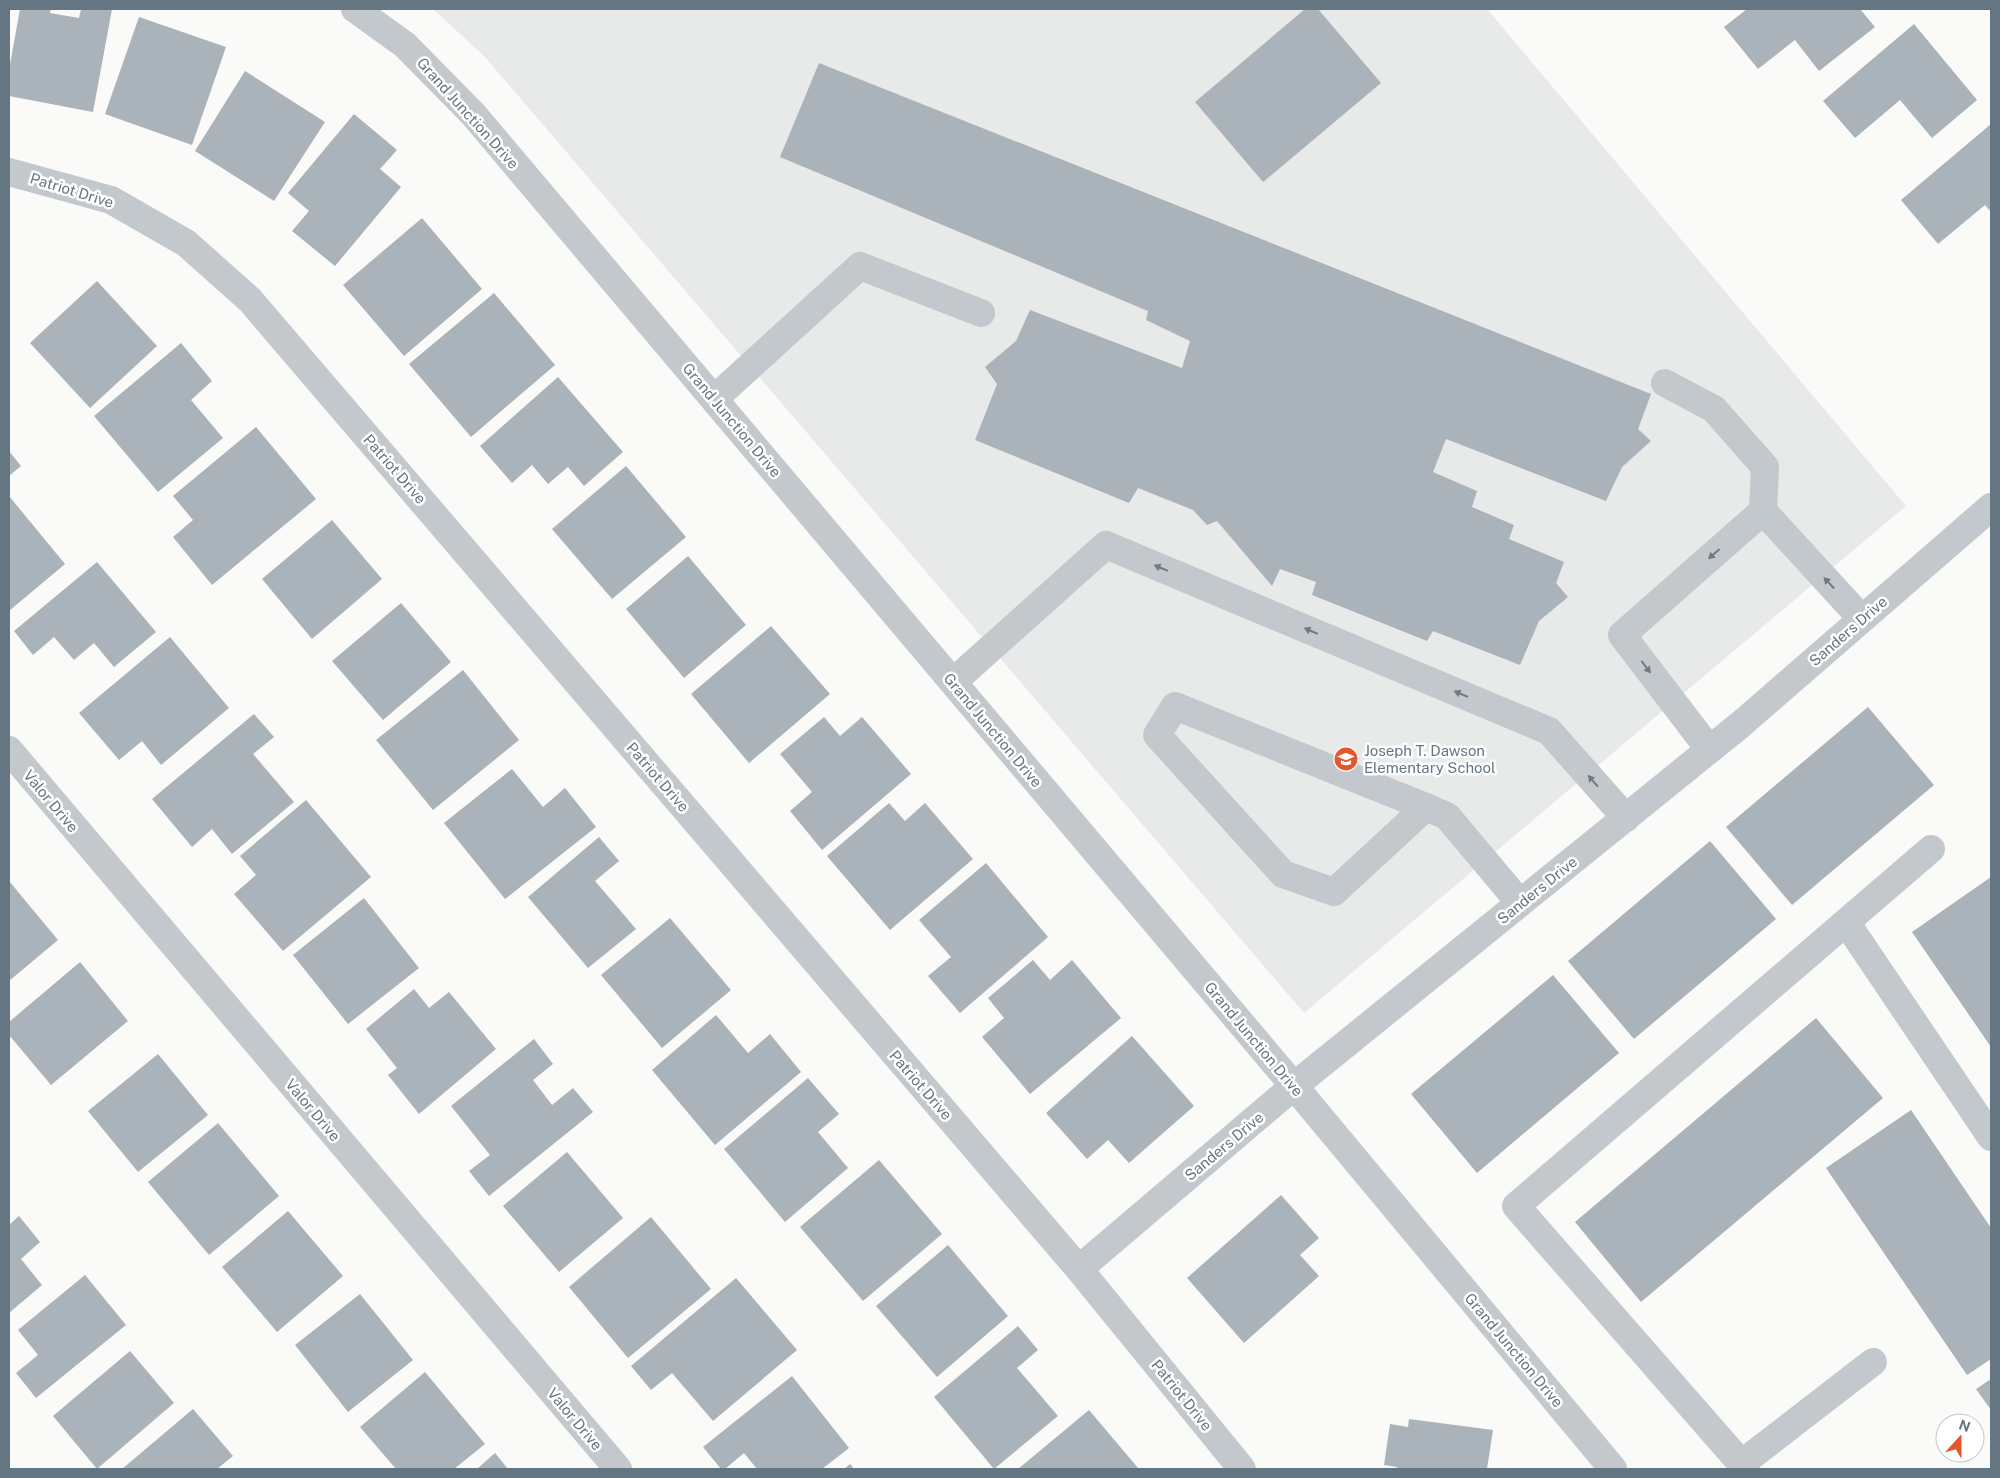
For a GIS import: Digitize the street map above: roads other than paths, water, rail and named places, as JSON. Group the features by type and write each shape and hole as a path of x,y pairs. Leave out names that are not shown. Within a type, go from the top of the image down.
{"street":[{"name":"Grand Junction Drive","path":"354,9 405,45 473,114 1294,1086 1612,1469"},
{"name":"Patriot Drive","path":"9,172 111,200 186,243 250,300 1079,1269 1242,1469"},
{"path":"714,399 860,266 981,313"},
{"path":"1665,383 1714,409 1765,467 1763,511 1862,619"},
{"name":"Sanders Drive","path":"1079,1269 1294,1086 1709,750 1991,507"},
{"path":"1709,750 1622,635 1763,511"},
{"path":"953,682 1106,545 1549,731 1626,818"},
{"path":"1426,807 1334,892 1283,874 1157,735 1175,706 1426,807 1447,816 1520,903"},
{"name":"Valor Drive","path":"9,750 618,1469"},
{"path":"1873,1362 1743,1466 1516,1206 1931,849"},
{"path":"1846,922 1991,1137"}],"place":[{"name":"Joseph T. Dawson Elementary School","path":"1346,759"}]}
